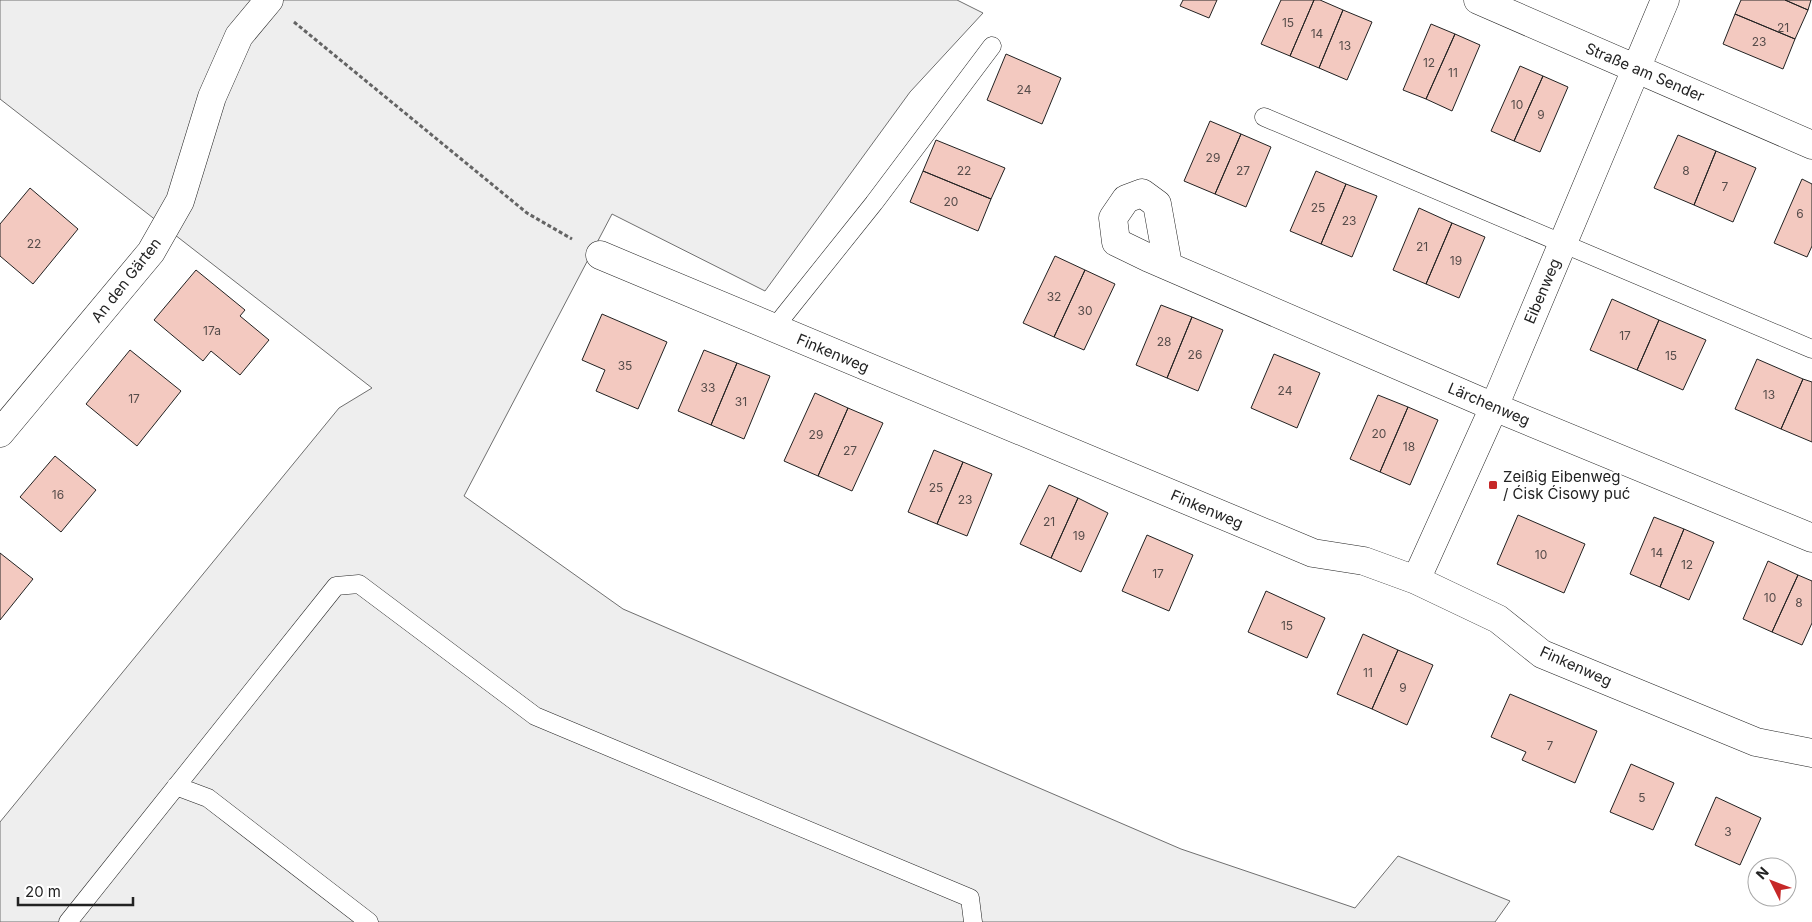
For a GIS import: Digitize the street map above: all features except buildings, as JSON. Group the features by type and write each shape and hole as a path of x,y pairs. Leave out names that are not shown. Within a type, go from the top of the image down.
{"street":[{"name":"An den Gärten","path":"0,433 151,252 180,201 212,97 239,36 269,0"},
{"name":"Straße am Sender","path":"1478,0 1812,145"},
{"name":"Eibenweg","path":"1416,580 1494,407 1665,0"},
{"name":"Finkenweg","path":"600,255 1313,553 1364,561 1416,580 1498,619 1542,654 1756,742 1812,753"},
{"name":"Lärchenweg","path":"1168,265 1494,407 1812,538"}],"lane":[{"path":"774,328 874,203 992,46"},
{"path":"1264,117 1812,349"},
{"path":"68,922 336,586 359,584 536,716 970,898 973,922"},
{"path":"176,786 208,798 369,922"}],"path":[{"path":"269,0 527,213 600,255"}],"shaded area":[{"path":"0,0 957,0 983,13 910,92 765,291 612,214 464,496 623,609 1181,849 1355,908 1398,856 1510,901 1495,922 0,922 0,822 339,408 372,388 0,99"}],"place":[{"name":"Zeißig Eibenweg / Ćisk Ćisowy puć","path":"1493,485"}]}
